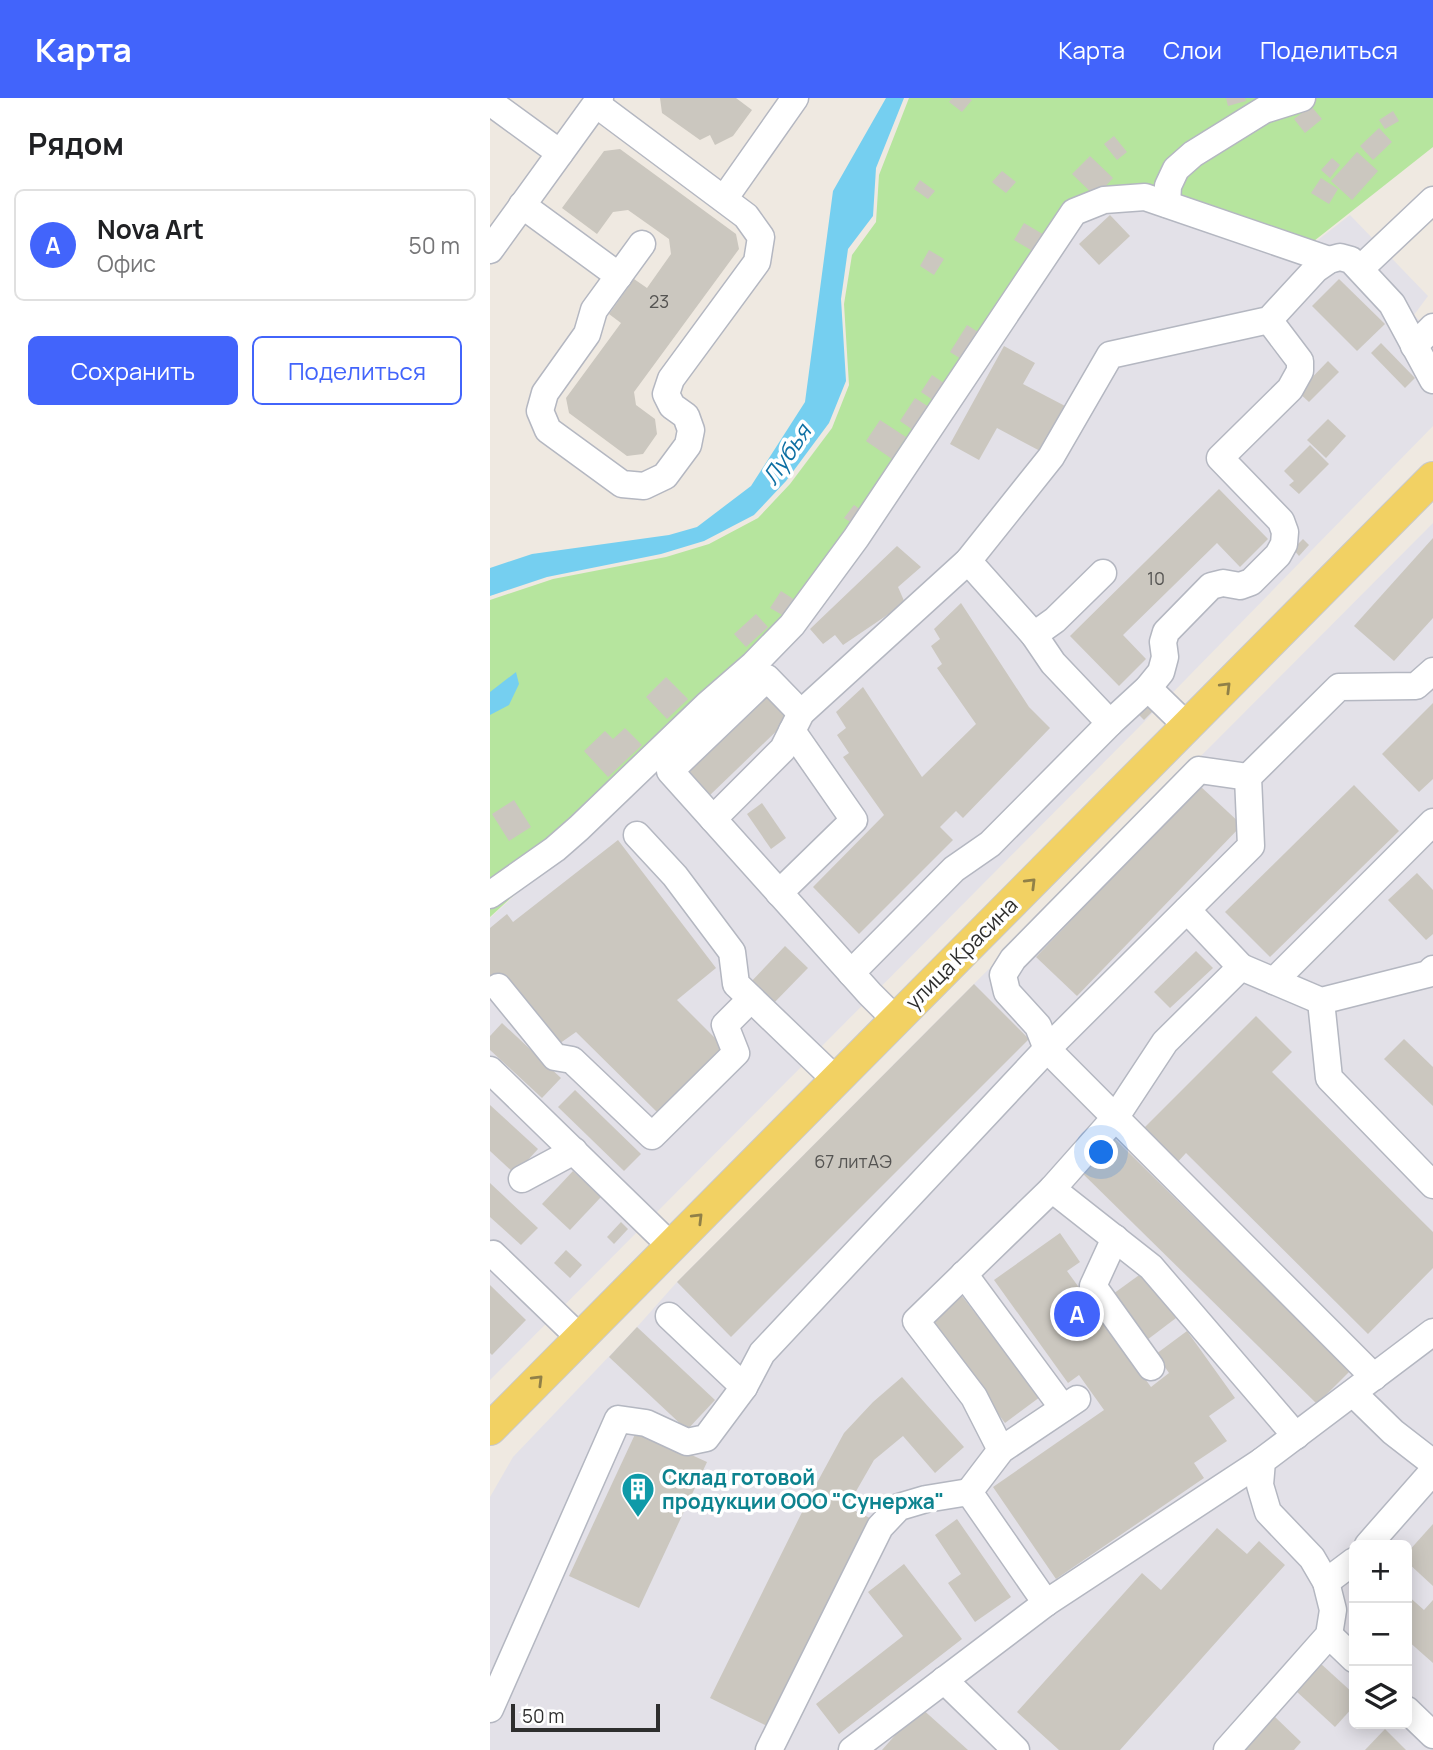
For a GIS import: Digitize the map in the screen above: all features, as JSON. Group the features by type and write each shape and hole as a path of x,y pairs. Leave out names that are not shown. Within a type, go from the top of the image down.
{"main road":[{"name":"улица Красина","path":"490,1429 1433,478"}],"street":[{"path":"724,199 795,98"},
{"path":"1167,204 1168,186 1176,169 1193,154 1264,110 1302,98"},
{"path":"490,250 598,101 746,216 761,237 757,262 671,379 666,394 672,406 686,416 691,429 688,445 665,475 644,486 622,484 548,430 540,411 545,393 587,334 594,310 642,243"},
{"path":"490,102 560,153"},
{"path":"490,895 555,849 579,828 792,625 856,538 1073,212 1104,200 1145,197 1329,260"},
{"path":"1360,269 1433,200"},
{"path":"523,205 619,276"},
{"path":"713,819 783,749 797,722 968,561 1051,457 1110,355 1269,320 1316,269 1329,260 1340,257 1351,260 1392,304 1433,380"},
{"path":"851,973 954,869 990,845 1148,688 1161,672 1165,657 1163,642 1166,632 1211,586 1223,583 1240,586 1251,582 1278,555 1284,544 1285,532 1281,521 1220,458 1290,389 1300,371 1300,361 1269,320"},
{"path":"1415,346 1433,327"},
{"path":"968,561 1034,635 1053,663 1110,723"},
{"path":"1034,635 1055,620 1103,573"},
{"path":"490,1709 618,1419 646,1423 687,1442 706,1438 744,1387 762,1353 1047,1049 1251,846 1248,776 1339,687 1416,686 1433,670"},
{"path":"779,893 854,820 797,722 766,678 670,771 779,893 851,973 895,1020"},
{"path":"1148,688 1187,726"},
{"path":"1248,776 1199,769 1013,959 1003,975 1007,992 1038,1026 1047,1049 1115,1118 1363,1385 1392,1432 1433,1463"},
{"path":"1275,981 1433,822"},
{"path":"637,835 675,876 732,951 736,984 836,1080"},
{"path":"1187,910 1241,967 1321,1001 1428,974 1433,969"},
{"path":"1001,1450 974,1397 916,1321 1052,1189 1115,1118 1165,1042 1241,967"},
{"path":"498,987 555,1057 572,1060 652,1136 736,1053 725,1025 751,999"},
{"path":"1321,1001 1328,1078 1433,1185"},
{"path":"490,1070 671,1246"},
{"path":"522,1179 574,1151"},
{"path":"1052,1189 1151,1267 1296,1436"},
{"path":"1115,1238 1093,1286 1151,1367"},
{"path":"490,1255 493,1254 580,1338"},
{"path":"769,1750 880,1527 899,1507 926,1499 969,1492 1001,1450 1070,1404 964,1274"},
{"path":"669,1316 744,1387"},
{"path":"852,1750 1046,1603 1262,1461 1433,1332"},
{"path":"1227,1750 1329,1635 1333,1610 1326,1582 1312,1558 1268,1512 1260,1485 1262,1461"},
{"path":"1372,1540 1433,1471"},
{"path":"969,1492 1046,1603"},
{"path":"1326,1582 1349,1565"},
{"path":"1329,1635 1349,1654"},
{"path":"944,1680 1016,1750"},
{"path":"1412,1715 1433,1735"}],"shaded area":[{"path":"1125,208 1193,220 1296,257 1350,215 1428,296 1414,315 1433,334 1433,426 1144,722 490,1380 490,918 636,784 1079,220"},
{"path":"1433,523 1433,1750 490,1750 490,1497 513,1457 677,1282"}],"green space":[{"path":"909,98 1433,98 1433,147 1295,256 1194,219 1125,206 1078,219 791,633 635,784 490,917 490,600 553,579 666,557 709,544 758,518 790,484 832,428 849,385 844,304 852,255 876,222 879,175"}],"water":[{"name":"Лубья","path":"886,98 904,98 876,168 873,216 848,249 841,299 846,381 829,423 786,481 754,515 704,541 661,554 547,577 490,596 490,568 532,554 669,535 697,527 751,486 805,402 833,191"},
{"path":"516,672 519,684 509,705 490,715 490,692"}],"building":[{"path":"660,98 736,98 752,110 733,136 715,145 710,135 700,140 662,113"},
{"path":"952,98 972,100 962,112 949,102"},
{"path":"1226,98 1245,98 1246,101 1228,106"},
{"path":"1311,106 1322,119 1305,133 1294,119"},
{"path":"1393,111 1399,121 1385,129 1379,120"},
{"path":"1379,128 1392,142 1373,160 1360,146"},
{"path":"1114,136 1127,152 1117,160 1104,144"},
{"path":"620,149 736,234 739,249 634,392 636,405 655,419 657,434 643,454 627,456 569,413 566,398 621,323 609,314 634,279 647,288 671,254 669,239 628,210 613,212 597,234 562,208 604,151"},
{"path":"1357,152 1378,171 1352,200 1331,181"},
{"path":"1090,156 1113,178 1096,197 1072,174"},
{"path":"1332,158 1340,165 1330,178 1321,170"},
{"path":"1002,171 1016,182 1006,193 992,182"},
{"path":"1321,178 1338,189 1329,204 1311,193"},
{"path":"920,180 935,191 928,199 914,189"},
{"path":"1110,215 1130,236 1099,265 1079,244"},
{"path":"1024,223 1046,236 1036,253 1014,240"},
{"path":"929,250 944,259 934,275 920,266"},
{"path":"1339,279 1385,324 1357,351 1312,306"},
{"path":"967,325 983,335 966,362 950,352"},
{"path":"1381,343 1415,378 1405,388 1371,353"},
{"path":"1004,346 1035,363 1023,384 1067,407 1042,452 997,428 979,460 950,444"},
{"path":"1328,361 1339,372 1309,402 1298,392"},
{"path":"932,375 944,383 933,400 921,392"},
{"path":"915,398 929,407 913,430 900,421"},
{"path":"1328,419 1346,436 1326,458 1307,440"},
{"path":"880,420 906,437 892,459 866,441"},
{"path":"1310,445 1329,464 1299,494 1289,485 1294,481 1284,471"},
{"path":"1219,489 1268,539 1240,567 1217,543 1123,635 1146,659 1119,686 1070,636"},
{"path":"854,505 861,510 852,523 844,518"},
{"path":"1433,538 1433,618 1394,661 1354,626"},
{"path":"1303,539 1309,545 1299,556 1293,549"},
{"path":"897,546 921,567 898,587 905,603 843,645 835,635 823,644 810,629"},
{"path":"781,591 795,600 784,616 770,608"},
{"path":"961,603 1029,707 1050,728 963,818 956,811 940,827 953,840 859,934 813,887 884,815 843,757 849,753 837,735 846,728 836,712 863,687 922,777 976,724 937,668 942,664 931,646 940,639 934,629"},
{"path":"756,614 768,627 746,647 734,634"},
{"path":"666,677 688,699 667,719 646,697"},
{"path":"764,692 789,719 708,797 683,771"},
{"path":"1146,701 1155,709 1144,720 1136,712"},
{"path":"1433,703 1433,779 1419,792 1382,754"},
{"path":"625,728 642,745 608,777 584,751 605,731 613,739"},
{"path":"1354,785 1399,831 1270,957 1225,912"},
{"path":"1200,786 1242,825 1077,996 1036,957"},
{"path":"514,800 531,827 509,841 492,814"},
{"path":"762,803 786,838 771,849 747,814"},
{"path":"618,840 716,968 677,1000 725,1048 659,1114 576,1032 556,1046 490,986 490,928 507,914 513,922"},
{"path":"1417,873 1433,890 1433,934 1426,940 1388,900"},
{"path":"785,946 808,968 770,1007 748,985"},
{"path":"1196,951 1213,968 1170,1008 1154,992"},
{"path":"974,984 1029,1039 731,1337 677,1282"},
{"path":"1256,1016 1292,1052 1272,1072 1433,1232 1433,1268 1368,1334 1186,1153 1174,1166 1140,1132"},
{"path":"502,1023 561,1078 542,1098 490,1050 490,1036"},
{"path":"1404,1039 1433,1067 1433,1106 1384,1059"},
{"path":"575,1090 641,1154 624,1171 558,1107"},
{"path":"490,1105 538,1149 515,1174 490,1151"},
{"path":"1111,1135 1350,1371 1317,1404 1078,1169"},
{"path":"573,1171 601,1197 570,1230 542,1204"},
{"path":"490,1183 538,1228 521,1245 490,1217"},
{"path":"621,1222 628,1229 614,1244 607,1237"},
{"path":"1060,1233 1080,1262 1067,1271 1151,1387 1169,1373 1156,1354 1187,1331 1235,1398 1209,1416 1227,1441 1194,1463 1204,1478 1056,1579 993,1487 1104,1410 1079,1375 1068,1383 994,1280"},
{"path":"566,1250 582,1265 570,1278 554,1263"},
{"path":"1142,1273 1176,1318 1147,1340 1113,1294"},
{"path":"490,1285 526,1320 492,1355 490,1353"},
{"path":"962,1296 1040,1397 1005,1423 928,1322"},
{"path":"637,1327 715,1400 687,1430 609,1357"},
{"path":"902,1377 964,1447 935,1473 903,1436 874,1460 847,1507 870,1518 767,1726 710,1698 844,1433 873,1402"},
{"name":"Склад готовой продукции ООО \"Сунержа\"","path":"637,1430 707,1462 639,1608 569,1576"},
{"path":"957,1519 1011,1597 975,1622 948,1583 961,1574 935,1535"},
{"path":"1433,1524 1433,1586 1412,1567 1412,1547"},
{"path":"1217,1528 1247,1554 1259,1541 1285,1565 1120,1750 1059,1750 1017,1712 1142,1573 1161,1590"},
{"path":"904,1564 962,1639 839,1734 816,1704 903,1636 868,1592"},
{"path":"1412,1599 1424,1610 1433,1600 1433,1663 1412,1644"},
{"path":"1320,1663 1349,1689 1349,1712 1335,1727 1295,1690"},
{"path":"920,1707 968,1750 882,1750"},
{"path":"1274,1716 1301,1742 1294,1750 1242,1750"},
{"path":"1385,1729 1406,1750 1365,1750"}],"place":[{"name":"Nova Art","path":"1077,1314"},
{"name":"Склад готовой продукции ООО \"Сунержа\"","path":"638,1519"}]}
